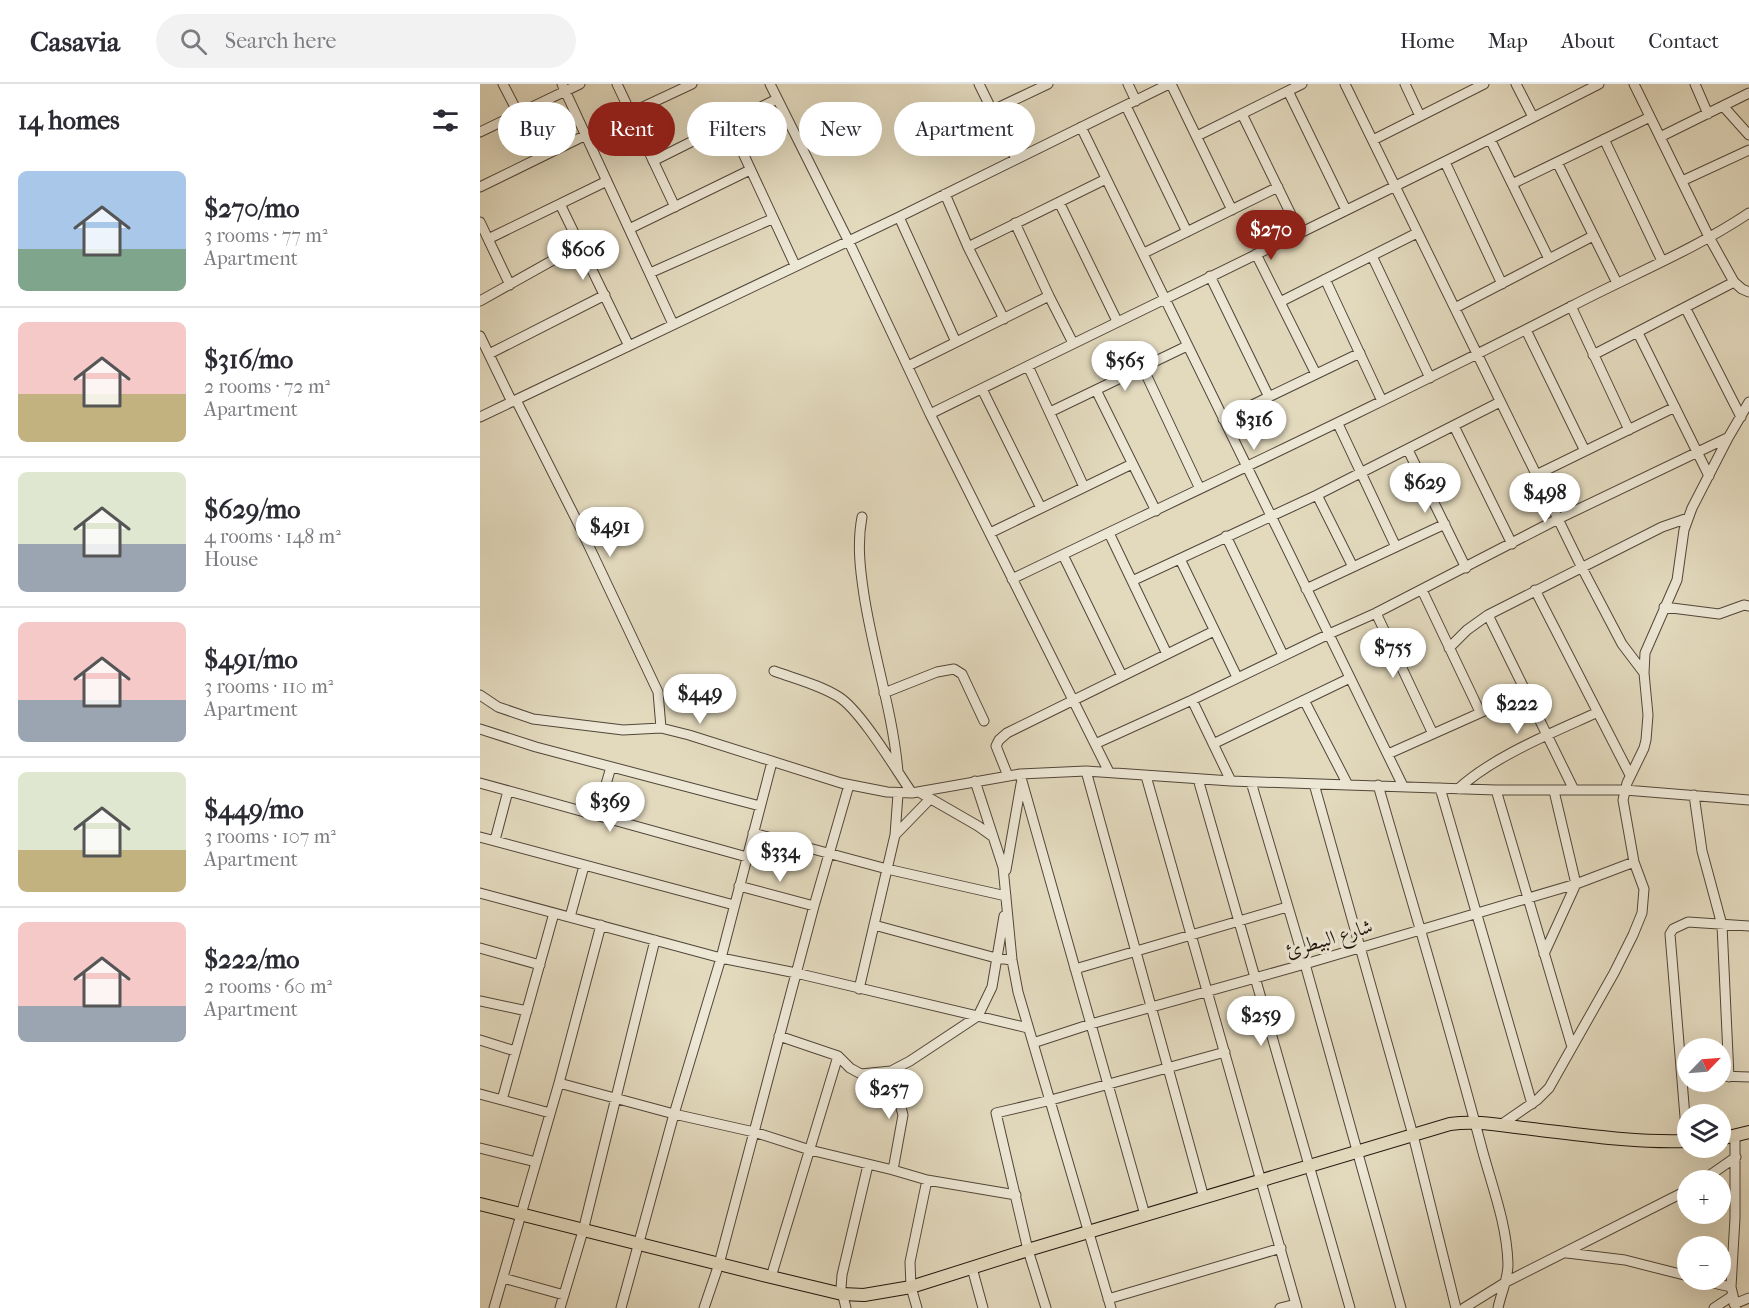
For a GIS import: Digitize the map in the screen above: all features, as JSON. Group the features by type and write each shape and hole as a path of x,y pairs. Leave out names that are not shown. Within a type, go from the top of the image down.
{"main road":[{"path":"480,1204 842,1294 864,1295 911,1287 1444,1125 1476,1122 1636,1140 1677,1141"},
{"path":"1731,1137 1749,1132"}],"street":[{"path":"503,84 512,102"},
{"path":"538,102 563,88 580,84"},
{"path":"617,84 625,102"},
{"path":"654,102 692,84"},
{"path":"770,84 848,240 930,414 1109,772"},
{"path":"979,84 987,102"},
{"path":"1010,102 1048,84"},
{"path":"1128,84 1136,101"},
{"path":"480,417 899,217 1170,84 1232,210"},
{"path":"1197,136 1302,84"},
{"path":"1346,84 1581,566 1622,644 1644,673"},
{"path":"1405,84 1420,116"},
{"path":"1373,140 1420,116 1464,88 1484,84"},
{"path":"1516,84 1533,117"},
{"path":"1575,84 1580,94"},
{"path":"930,414 1445,162 1599,84"},
{"path":"1634,84 1709,237 1734,282 1742,289 1749,291"},
{"path":"1695,84 1708,114"},
{"path":"563,88 674,324"},
{"path":"1288,91 1346,210"},
{"path":"1660,136 1749,93"},
{"path":"771,102 777,99"},
{"path":"1126,106 1187,232"},
{"path":"1723,106 1749,135"},
{"path":"1242,114 1300,233"},
{"path":"1512,184 1650,117"},
{"path":"480,132 498,123"},
{"path":"1081,127 1403,786"},
{"path":"480,187 586,135"},
{"path":"1490,139 1549,259"},
{"path":"1604,139 1662,261"},
{"path":"653,161 687,144"},
{"path":"1682,181 1749,150"},
{"path":"651,156 675,207"},
{"path":"744,156 795,266"},
{"path":"1445,162 1502,284"},
{"path":"1557,162 1617,283"},
{"path":"629,229 750,170"},
{"path":"968,248 1106,179"},
{"path":"488,239 607,181"},
{"path":"1144,253 1278,187"},
{"path":"945,194 968,248 1004,318"},
{"path":"1059,202 1117,321"},
{"path":"560,204 629,346"},
{"path":"1012,579 1247,468 1477,355 1709,237 1749,213"},
{"path":"899,217 956,342"},
{"path":"651,273 772,219"},
{"path":"480,222 510,285"},
{"path":"1015,223 1048,296 1073,343"},
{"path":"1280,302 1417,233"},
{"path":"1455,308 1593,236"},
{"path":"480,302 580,245"},
{"path":"1256,254 1316,374"},
{"path":"1372,256 1430,378"},
{"path":"1210,276 1269,397"},
{"path":"1325,279 1382,401"},
{"path":"1593,355 1686,309 1734,282"},
{"path":"489,354 605,295"},
{"path":"908,366 1048,296"},
{"path":"1571,306 1629,430"},
{"path":"1686,309 1741,417"},
{"path":"1526,330 1585,451"},
{"path":"1638,333 1709,476"},
{"path":"480,336 582,532 658,692 661,728"},
{"path":"1050,411 1187,346"},
{"path":"1223,419 1360,353"},
{"path":"1028,366 1084,487"},
{"path":"1143,368 1200,489"},
{"path":"982,389 1041,508"},
{"path":"1096,390 1156,511"},
{"path":"1131,580 1317,495 1500,402"},
{"path":"1503,1124 1532,1104 1549,1088 1614,973 1642,913 1645,890 1634,862 1624,806 1629,776 1646,740 1648,715 1644,673 1645,653 1677,580 1681,542 1688,518 1728,438 1749,402"},
{"path":"1536,475 1675,407"},
{"path":"1338,423 1396,547"},
{"path":"1454,426 1512,544"},
{"path":"1095,744 1422,591 1558,519 1728,438"},
{"path":"1408,450 1466,568"},
{"path":"990,533 1132,464"},
{"path":"1317,495 1353,567"},
{"path":"862,517 859,548 861,575 897,772"},
{"path":"1449,648 1467,630 1488,615 1581,566 1662,527 1688,518"},
{"path":"1306,589 1445,524"},
{"path":"1109,533 1167,654"},
{"path":"1226,536 1283,655"},
{"path":"1063,555 1122,676"},
{"path":"1180,559 1237,677"},
{"path":"1535,590 1629,776"},
{"path":"1422,591 1480,712"},
{"path":"1664,607 1719,614 1744,605 1749,606"},
{"path":"1376,613 1433,734"},
{"path":"1488,615 1574,790"},
{"path":"1008,776 997,749 1000,738 1013,729 1214,632"},
{"path":"884,693 937,672 954,669 962,675 984,722"},
{"path":"774,671 824,690 844,701 915,793 978,826 994,838"},
{"path":"1213,744 1350,678"},
{"path":"1388,754 1527,692"},
{"path":"480,695 498,707 533,719 623,730 661,728 849,785 898,794 1008,776 1021,778 1086,771 1251,782 1496,790 1625,790 1749,800"},
{"path":"1192,700 1231,781"},
{"path":"1304,700 1348,785"},
{"path":"1458,789 1486,768 1548,734 1596,713"},
{"path":"480,729 760,807"},
{"path":"621,1308 674,1114 721,958 772,762"},
{"path":"597,815 611,767"},
{"path":"1086,771 1204,1198"},
{"path":"1146,776 1297,1306 1280,1308"},
{"path":"1021,778 1005,880 1012,960 1028,1028 1109,1304 1281,1248"},
{"path":"1021,778 1145,1215"},
{"path":"1198,779 1350,1308"},
{"path":"975,781 1005,880"},
{"path":"1251,782 1305,964 1401,1308"},
{"path":"480,783 747,857"},
{"path":"1314,784 1413,1135 1456,1308"},
{"path":"704,1308 719,1264 814,906 849,785"},
{"path":"1378,785 1476,1122 1505,1238 1508,1264 1506,1282 1498,1308"},
{"path":"1440,788 1532,1104"},
{"path":"1496,790 1572,1047"},
{"path":"495,840 508,791"},
{"path":"1544,954 1576,884 1554,791"},
{"path":"859,989 895,835 898,794"},
{"path":"1694,795 1701,845 1722,925 1724,1038"},
{"path":"895,835 930,799"},
{"path":"753,833 1006,900"},
{"path":"480,837 734,905"},
{"name":"شارع البيطرئ","path":"1033,1043 1091,1024 1255,979 1576,884 1634,862"},
{"path":"570,917 584,866"},
{"path":"740,886 814,906"},
{"path":"480,892 721,958 1028,1028"},
{"path":"780,1036 838,1056 850,1068 861,1074 891,1071 910,1061 978,1016 993,987 1006,900"},
{"path":"1075,969 1287,907"},
{"path":"502,1100 554,913"},
{"path":"1680,1038 1670,934 1685,923 1749,926"},
{"path":"494,1308 559,1083 601,925"},
{"path":"874,925 996,958 1012,960"},
{"path":"560,1308 583,1231 655,940"},
{"path":"480,948 540,965"},
{"path":"480,1001 527,1011"},
{"path":"480,1040 515,1051"},
{"path":"1046,1308 1028,1250 996,1113 1051,1101 1225,1052"},
{"path":"771,1277 838,1056"},
{"path":"891,1071 903,1115 893,1170"},
{"path":"1731,1076 1749,1077"},
{"path":"559,1083 674,1114 754,1132 810,1150 927,1180 1016,1195"},
{"path":"480,1094 550,1113"},
{"path":"1733,1299 1735,1136"},
{"path":"480,1148 536,1162"},
{"path":"1717,1170 1736,1157"},
{"path":"846,1308 842,1294 842,1275 868,1165"},
{"path":"917,1308 911,1287 910,1262 927,1180"},
{"path":"1464,1308 1506,1282 1677,1196"},
{"path":"1567,1253 1625,1260 1677,1273"},
{"path":"972,1268 983,1308"},
{"path":"502,1278 564,1295"},
{"path":"1717,1290 1733,1299"},
{"path":"1714,1308 1733,1299 1749,1298"}]}
